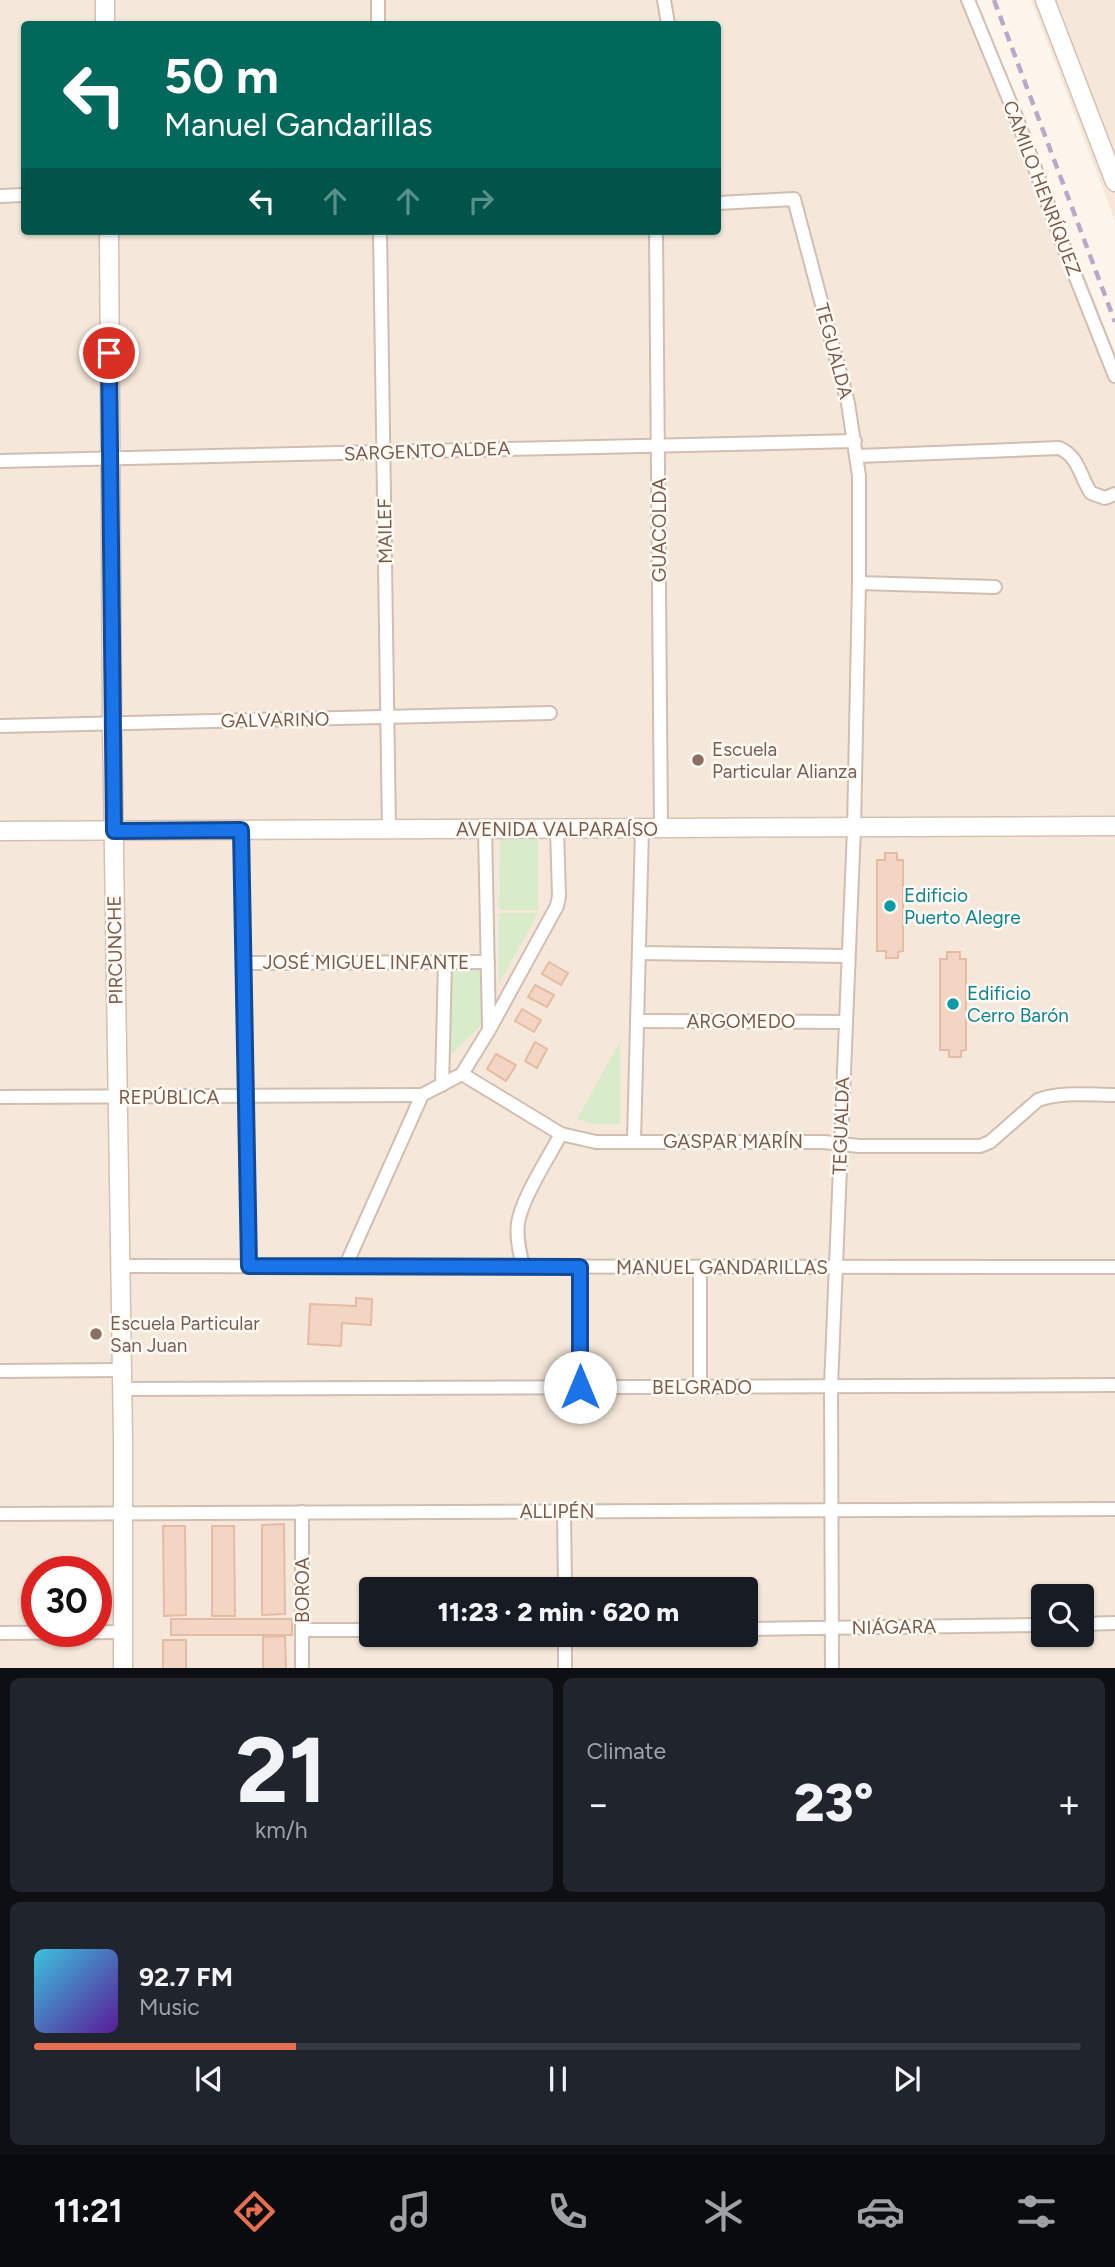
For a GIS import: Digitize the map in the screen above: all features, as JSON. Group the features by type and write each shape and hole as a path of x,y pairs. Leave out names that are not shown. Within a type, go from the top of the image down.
{"street":[{"path":"105,0 105,21"},
{"path":"378,0 378,21"},
{"path":"664,0 668,21"},
{"name":"CAMILO HENRÍQUEZ","path":"968,0 1115,376"},
{"path":"1045,0 1115,182"},
{"path":"0,195 21,195"},
{"name":"TEGUALDA","path":"721,203 794,199 848,403 858,456 859,583 854,829 831,1386 832,1668"},
{"name":"PIRCUNCHE","path":"109,235 112,723 124,1668"},
{"name":"MAILEF","path":"380,235 388,830"},
{"name":"GUACOLDA","path":"656,235 661,829"},
{"name":"SARGENTO ALDEA","path":"0,461 855,441"},
{"path":"858,456 1059,448 1076,461 1091,493 1105,498 1115,494"},
{"path":"859,583 995,587"},
{"name":"GALVARINO","path":"0,726 550,713"},
{"name":"AVENIDA VALPARAÍSO","path":"0,831 1115,827"},
{"path":"485,829 489,1030"},
{"path":"345,1267 422,1095 462,1074 557,906 557,829"},
{"path":"634,1141 642,829"},
{"path":"241,830 249,1266"},
{"path":"639,953 848,956"},
{"path":"442,1085 445,962"},
{"name":"JOSÉ MIGUEL INFANTE","path":"243,963 488,962"},
{"name":"ARGOMEDO","path":"637,1021 846,1022"},
{"name":"GASPAR MARÍN","path":"462,1074 561,1134 596,1142 824,1142 859,1146 980,1146 990,1142 1038,1100 1059,1094 1115,1095"},
{"name":"REPÚBLICA","path":"0,1097 422,1095"},
{"path":"523,1267 517,1224 561,1134"},
{"name":"MANUEL GANDARILLAS","path":"120,1266 1115,1267"},
{"path":"580,1267 580,1387"},
{"path":"700,1267 700,1387"},
{"path":"0,1371 121,1370"},
{"name":"BELGRADO","path":"121,1389 1115,1385"},
{"name":"ALLIPÉN","path":"0,1514 1115,1509"},
{"path":"564,1511 565,1577"},
{"name":"BOROA","path":"302,1512 302,1668"},
{"path":"1094,1624 1115,1623"},
{"name":"NIÁGARA","path":"758,1629 1031,1625"},
{"path":"302,1630 359,1630"},
{"path":"0,1633 124,1632"},
{"path":"565,1647 565,1668"}],"shaded area":[{"path":"0,0 976,0 1115,353 1115,1668 0,1668"},
{"path":"1031,0 1115,0 1115,221 1075,115"}],"green space":[{"path":"500,839 538,839 538,910 499,910"},
{"path":"499,913 538,913 499,984"},
{"path":"450,961 482,961 482,1025 449,1056"},
{"path":"620,1041 620,1124 593,1124 577,1119"}],"building":[{"name":"Edificio Puerto Alegre","path":"885,853 897,853 897,860 903,860 903,951 898,952 898,958 886,958 886,951 877,951 877,860 885,860"},
{"name":"Edificio Cerro Barón","path":"947,952 960,952 960,959 966,959 966,1050 961,1051 961,1057 949,1057 949,1050 940,1050 940,959 947,959"},
{"path":"549,962 568,973 561,985 542,974"},
{"path":"535,985 554,995 547,1007 528,997"},
{"path":"522,1009 541,1020 534,1032 515,1021"},
{"path":"535,1042 547,1049 537,1068 525,1061"},
{"path":"496,1054 516,1065 506,1081 487,1069"},
{"path":"356,1298 372,1299 371,1325 342,1323 341,1346 308,1344 310,1304 356,1306"},
{"path":"284,1524 285,1614 262,1615 262,1525"},
{"path":"163,1526 185,1526 186,1615 164,1616"},
{"path":"212,1526 234,1526 235,1616 212,1616"},
{"path":"171,1619 292,1619 292,1635 171,1635"},
{"path":"285,1636 286,1668 263,1668 263,1637"},
{"path":"163,1640 186,1640 186,1668 163,1668"}],"railway":[{"path":"994,0 1115,322"}],"place":[{"name":"Escuela Particular Alianza","path":"698,760"},
{"name":"Edificio Puerto Alegre","path":"890,906"},
{"name":"Edificio Cerro Barón","path":"953,1004"},
{"name":"Escuela Particular San Juan","path":"96,1334"}],"route":[{"path":"109,353 114,831 241,830 249,1266 580,1267 580,1387"}]}
